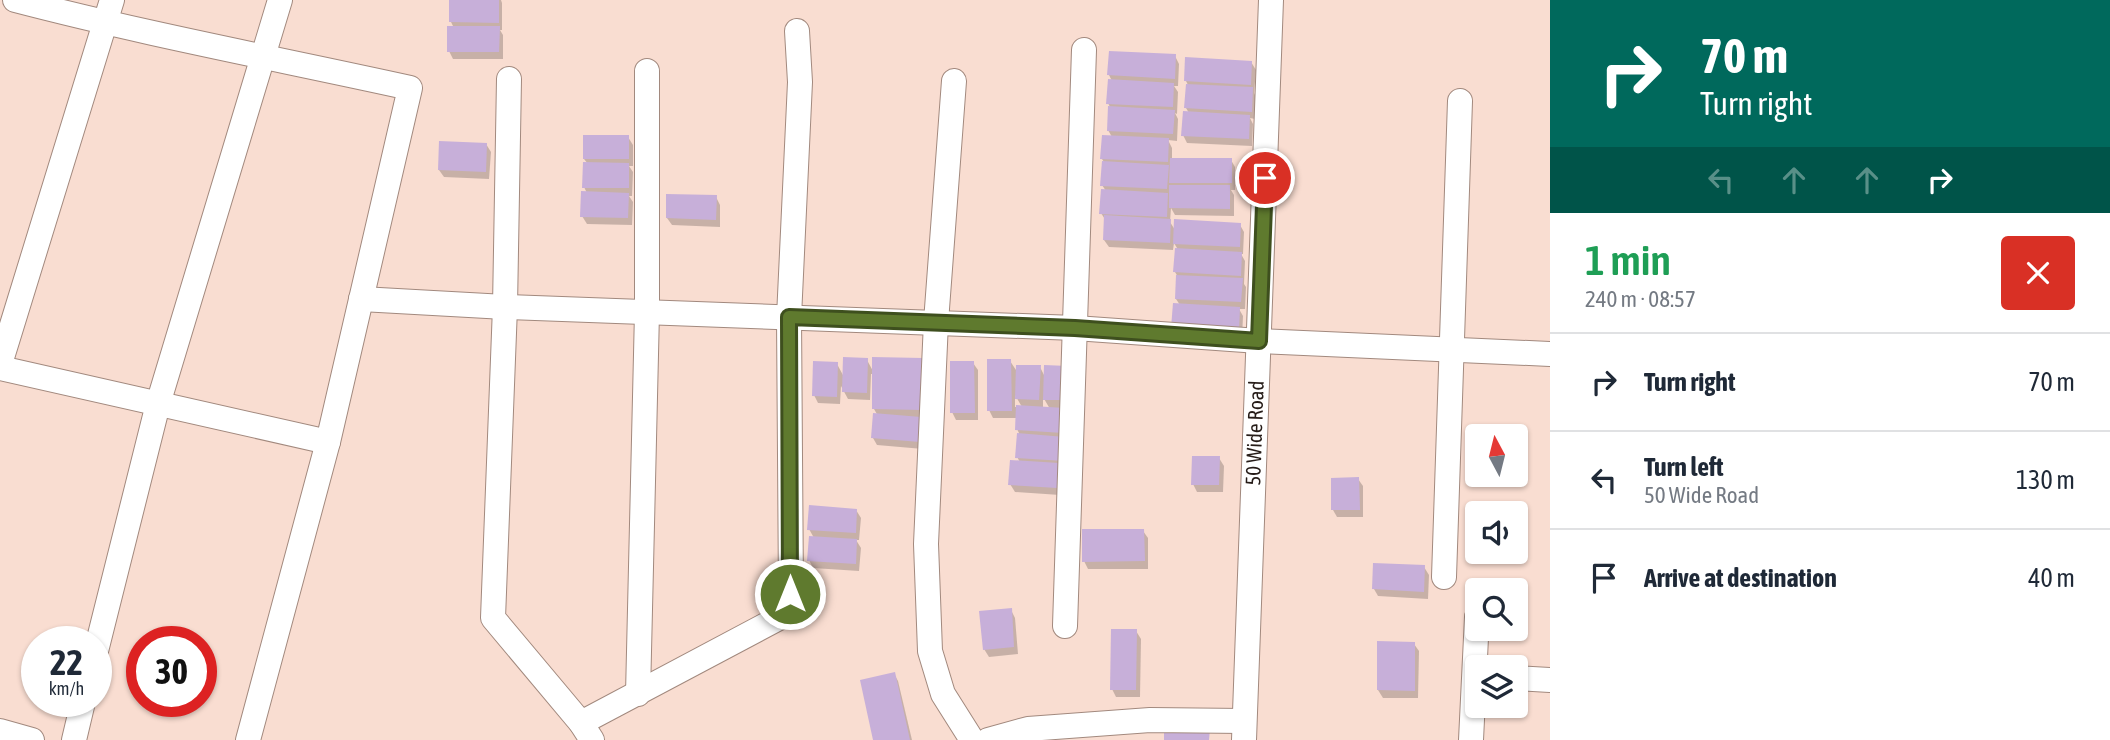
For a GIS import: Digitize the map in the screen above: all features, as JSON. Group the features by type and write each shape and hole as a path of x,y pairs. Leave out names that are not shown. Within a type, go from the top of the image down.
{"street":[{"path":"15,0 109,12 264,56 410,88 328,442 248,740"},
{"path":"102,626 158,404 280,0"},
{"name":"50 Wide Road","path":"1244,730 1271,0"},
{"path":"109,12 0,366 328,442"},
{"path":"509,79 505,307 493,618 587,732 638,694 779,618 787,608 790,594 789,317 800,82 797,31"},
{"path":"1065,626 1084,50"},
{"path":"638,694 647,312 647,71"},
{"path":"954,81 936,322 926,544 930,651 943,694 972,740"},
{"path":"1444,576 1460,101"},
{"path":"361,299 505,307 1075,328 1259,341 1550,354"},
{"path":"1528,679 1550,680"},
{"path":"74,740 79,717"},
{"path":"1471,740 1473,718"},
{"path":"988,740 1028,729 1150,720 1244,730"},
{"path":"0,731 32,740"}],"building":[{"path":"449,0 499,0 499,23 449,22"},
{"path":"447,26 500,26 499,52 447,52"},
{"path":"1109,51 1176,54 1175,79 1107,75"},
{"path":"1185,57 1252,61 1251,85 1184,81"},
{"path":"1108,79 1174,83 1173,107 1106,104"},
{"path":"1186,84 1253,87 1252,112 1184,108"},
{"path":"1108,106 1175,110 1173,134 1107,131"},
{"path":"1183,111 1250,115 1249,139 1181,136"},
{"path":"583,135 629,135 629,159 583,159"},
{"path":"1102,135 1169,138 1168,162 1100,159"},
{"path":"439,141 487,143 486,172 438,170"},
{"path":"1170,158 1232,158 1232,183 1169,183"},
{"path":"1102,161 1169,165 1167,189 1100,186"},
{"path":"583,162 629,163 629,188 582,188"},
{"path":"1169,185 1230,185 1230,209 1169,208"},
{"path":"1101,189 1168,193 1167,217 1099,214"},
{"path":"581,191 629,193 628,218 580,217"},
{"path":"666,194 717,195 716,220 666,218"},
{"path":"1104,215 1171,219 1170,243 1103,240"},
{"path":"1174,219 1241,223 1240,247 1173,244"},
{"path":"1175,248 1242,252 1241,276 1173,272"},
{"path":"1176,275 1243,278 1241,302 1175,299"},
{"path":"1173,303 1240,307 1239,331 1171,328"},
{"path":"843,357 868,358 867,393 842,392"},
{"path":"872,357 923,358 923,410 872,409"},
{"path":"987,359 1011,359 1012,411 987,411"},
{"path":"813,361 838,362 837,397 812,396"},
{"path":"950,361 974,361 975,413 950,413"},
{"path":"1016,365 1041,365 1039,400 1015,399"},
{"path":"1044,365 1068,366 1067,400 1043,400"},
{"path":"1016,405 1065,408 1063,433 1015,430"},
{"path":"873,413 921,417 920,442 871,438"},
{"path":"1017,433 1065,437 1064,461 1015,458"},
{"path":"1192,456 1220,456 1219,485 1191,485"},
{"path":"1010,460 1059,463 1057,488 1008,485"},
{"path":"1359,477 1360,510 1331,510 1331,478"},
{"path":"809,505 857,509 856,533 807,530"},
{"path":"1082,529 1144,529 1145,561 1082,562"},
{"path":"809,536 857,539 856,564 807,561"},
{"path":"1373,563 1425,565 1424,592 1372,589"},
{"path":"1012,608 1014,647 983,650 979,611"},
{"path":"1111,629 1137,629 1136,690 1110,690"},
{"path":"1377,641 1415,642 1415,691 1377,690"},
{"path":"895,672 910,740 873,740 860,680"},
{"path":"1164,729 1210,729 1209,740 1164,740"}],"route":[{"path":"790,594 789,317 1075,328 1259,341 1265,178"}]}
